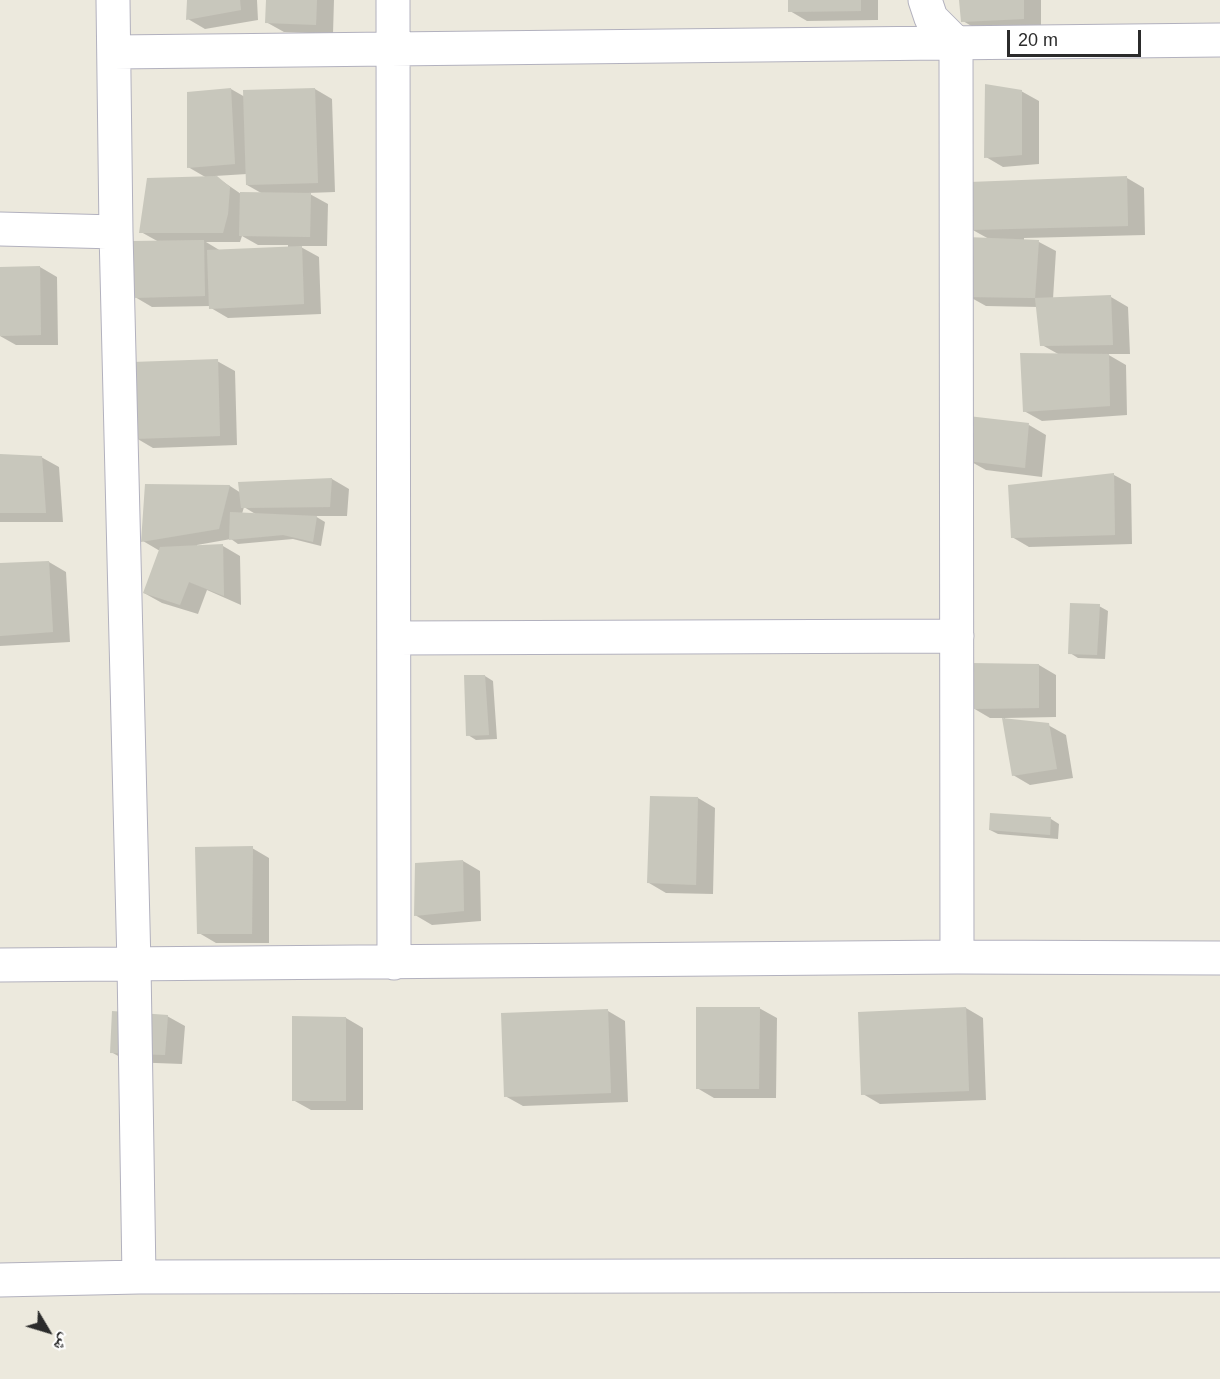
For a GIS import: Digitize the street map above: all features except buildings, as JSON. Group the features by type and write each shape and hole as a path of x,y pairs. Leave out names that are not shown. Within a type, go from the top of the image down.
{"street":[{"path":"113,0 139,1277"},
{"path":"393,0 394,963"},
{"path":"924,0 931,18 956,43 957,957"},
{"path":"114,52 1220,40"},
{"path":"0,229 116,232"},
{"path":"394,638 957,636"},
{"path":"0,965 957,957 1220,958"},
{"path":"0,1280 139,1277 1220,1275"}]}
